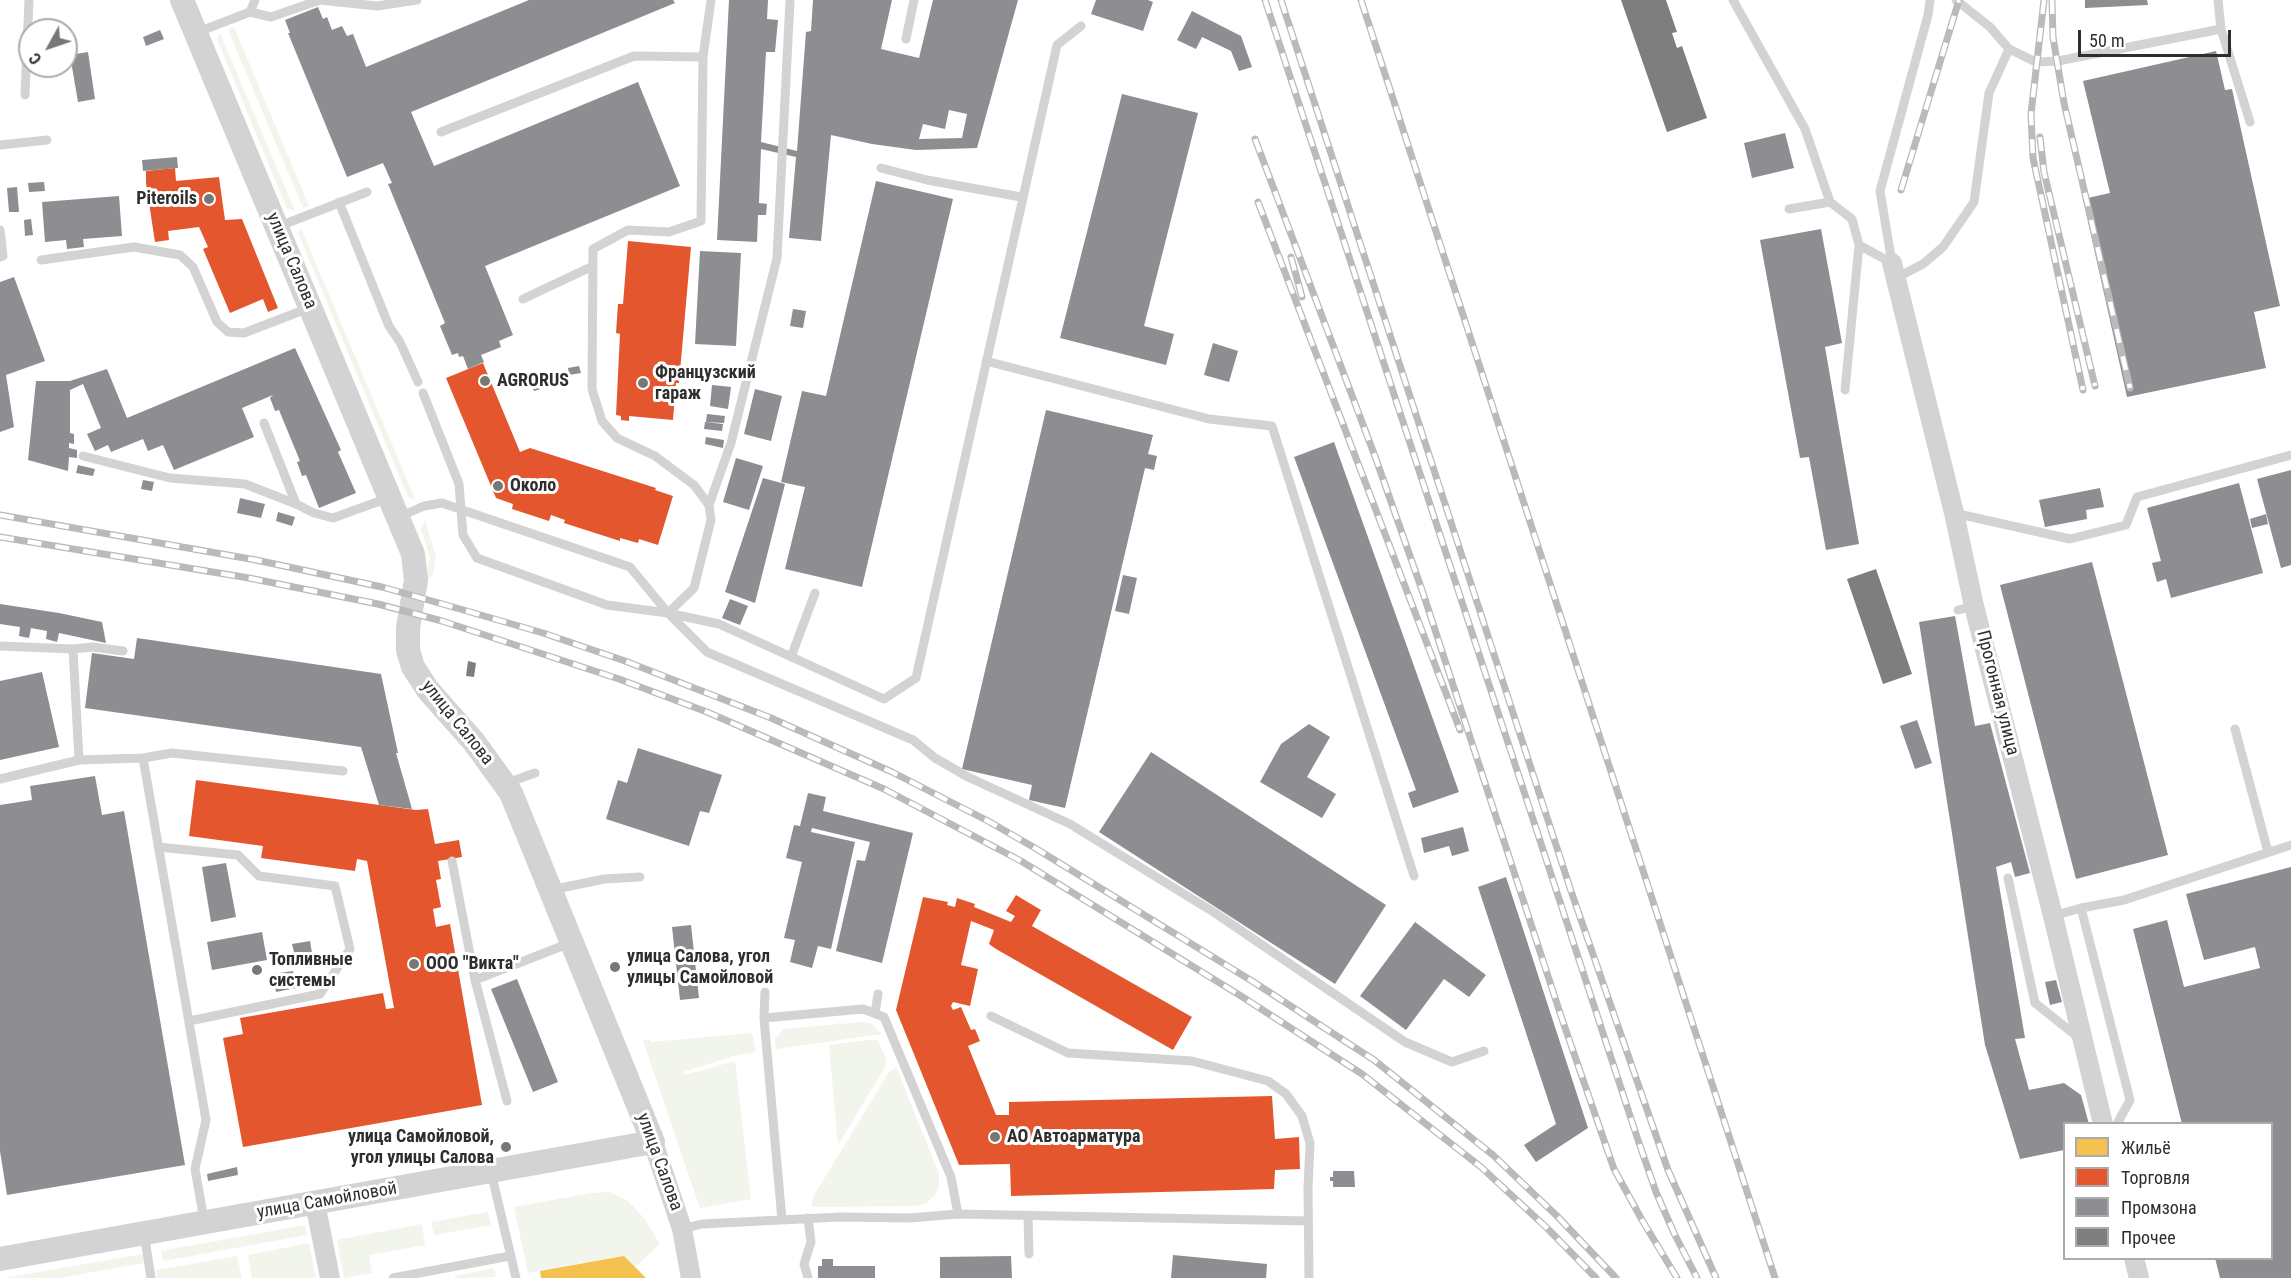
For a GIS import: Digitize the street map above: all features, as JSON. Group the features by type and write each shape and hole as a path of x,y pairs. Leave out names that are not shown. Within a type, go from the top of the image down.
{"street":[{"name":"улица Салова","path":"182,0 413,554 416,580 408,628 408,650 412,667 428,690 474,742 511,793 653,1142 682,1229 691,1278"},
{"name":"Прогонная улица","path":"1894,270 1954,513 1952,535 1966,608 2053,916 2103,1122"},
{"name":"улица Самойловой","path":"0,1259 653,1142"},
{"path":"315,1203 330,1278"}],"lane":[{"path":"25,95 29,0"},
{"path":"250,12 255,0"},
{"path":"196,33 250,12 271,16 320,0 377,6 417,0"},
{"path":"709,505 694,485 655,456 617,438 602,421 592,389 593,249 628,230 669,232 701,221 703,57 711,0"},
{"path":"668,613 694,588 711,520 709,505 731,443 777,258 790,0"},
{"path":"906,39 914,0"},
{"path":"1733,0 1805,129 1830,202 1852,219 1859,245 1845,390"},
{"path":"1894,270 1880,190 1928,15 1930,0"},
{"path":"1956,0 1990,27 2009,49 2036,62 2058,61 2221,29"},
{"path":"2218,0 2221,29 2250,122"},
{"path":"423,393 459,484 459,508 463,535 477,558 608,605 668,613 719,624 884,699 916,678 1021,197 1057,45 1081,26"},
{"path":"1859,245 1894,270 1923,264 1943,247 1974,202 1989,93 2009,49"},
{"path":"441,132 634,56 703,57"},
{"path":"0,145 48,140"},
{"path":"881,168 927,180 1021,197"},
{"path":"277,227 367,192"},
{"path":"339,202 389,326 400,342 418,382"},
{"path":"1789,209 1830,202"},
{"path":"0,230 3,256 0,257"},
{"path":"41,260 134,247 180,255 193,267 217,322 228,332 244,333 311,308"},
{"path":"523,299 593,266"},
{"path":"986,361 1209,419 1272,426 1414,876"},
{"path":"264,423 296,504"},
{"path":"1954,513 2070,539 2127,525 2137,497 2291,455"},
{"path":"83,456 170,478 245,483 314,513 333,518 394,507 442,503 630,567 668,613 707,652 913,740 934,758 968,777 1070,824 1215,913 1405,1042 1452,1062 1484,1051"},
{"path":"791,657 815,593"},
{"path":"0,646 73,649 93,646 123,651"},
{"path":"73,649 79,760"},
{"path":"2235,729 2268,852"},
{"path":"0,779 79,760 142,758 172,753 343,771"},
{"path":"142,758 206,1120 195,1169 205,1223"},
{"path":"505,784 535,773"},
{"path":"2053,916 2124,900 2291,845"},
{"path":"158,847 237,855 259,876 335,886 350,949 320,994 189,1022"},
{"path":"452,861 475,980 507,1101"},
{"path":"550,890 604,879 640,877"},
{"path":"2008,878 2035,1003 2083,1041"},
{"path":"2081,908 2130,1100 2118,1122"},
{"path":"475,980 510,964 572,942"},
{"path":"765,993 764,1018 782,1220"},
{"path":"875,1013 878,994"},
{"path":"764,1018 863,1009 884,1017 951,1177 958,1214"},
{"path":"991,1016 1068,1053 1192,1061 1268,1081 1286,1094 1302,1116 1310,1143 1309,1278"},
{"path":"491,1172 516,1278"},
{"path":"682,1229 702,1224 840,1216 909,1218 958,1214 1308,1221"},
{"path":"1028,1216 1029,1254"},
{"path":"808,1218 811,1242 804,1263 808,1278"},
{"path":"144,1233 151,1278"},
{"path":"393,1278 510,1256"}],"shaded area":[{"path":"234,27 309,206 303,208 228,30"},
{"path":"220,33 295,211 287,209 217,39"},
{"path":"301,228 415,499 408,497 298,233"},
{"path":"425,521 436,556 433,575 425,582 430,558 421,529"},
{"path":"862,1022 872,1024 882,1034 776,1049 775,1038 784,1029"},
{"path":"752,1033 756,1052 734,1056 683,1072 685,1075 735,1061 751,1199 700,1208 643,1041"},
{"path":"878,1040 886,1059 885,1067 838,1145 829,1045"},
{"path":"896,1067 939,1174 939,1186 935,1195 926,1203 916,1206 812,1207 813,1197 889,1072"},
{"path":"609,1192 628,1201 644,1218 660,1244 635,1267 624,1256 528,1273 514,1207 591,1193"},
{"path":"488,1212 491,1225 434,1235 431,1222"},
{"path":"422,1224 425,1245 369,1255 372,1273 344,1278 337,1240"},
{"path":"305,1225 307,1235 163,1261 161,1251"},
{"path":"309,1243 316,1278 252,1278 248,1255"},
{"path":"143,1254 144,1263 59,1278 4,1278"},
{"path":"237,1256 242,1278 157,1278 156,1270"},
{"path":"494,1268 496,1277 455,1278 455,1276"}],"building: Жильё":[{"path":"624,1256 646,1278 541,1278 540,1271"}],"building: Торговля":[{"path":"175,168 176,181 219,177 225,220 242,219 278,308 268,312 263,299 230,313 203,249 208,247 199,227 168,231 169,240 155,242 146,171"},
{"path":"628,241 691,247 679,383 676,383 673,420 629,416 629,421 621,420 621,416 616,415 620,334 616,333 618,304 623,304"},
{"path":"483,363 520,452 530,448 656,488 655,490 673,496 658,545 639,539 638,543 620,538 620,541 564,523 565,520 551,515 549,521 512,509 513,504 496,498 446,378"},
{"path":"196,780 416,810 428,809 435,844 459,840 462,857 438,861 441,879 436,880 441,907 433,909 436,927 450,924 482,1105 243,1147 223,1038 243,1034 240,1018 383,993 386,1009 394,1008 367,861 357,859 355,871 261,858 263,846 189,836"},
{"path":"1016,895 1041,910 1032,926 1192,1017 1173,1050 996,949 989,944 994,930 971,921 961,965 978,969 970,1006 953,1002 951,1006 953,1010 961,1007 971,1030 975,1029 980,1041 968,1046 996,1115 1009,1115 1009,1102 1272,1096 1275,1139 1299,1137 1300,1169 1275,1170 1274,1189 1011,1196 1010,1164 959,1165 896,1010 923,897 948,902 947,905 955,907 957,898 975,904 974,907 1011,922 1015,916 1006,911"}],"building: Промзона":[{"path":"529,0 673,0 675,3 411,112 434,166 638,82 680,186 485,266 513,335 499,341 501,347 481,355 484,362 468,369 463,356 459,357 458,353 452,355 440,326 445,323 388,184 392,183 383,163 347,177 288,33 290,33 285,20 318,7 323,19 327,17 332,30 342,26 347,36 353,34 366,67"},
{"path":"729,0 768,0 767,19 778,20 775,52 766,52 761,142 797,151 806,32 811,31 813,0 892,0 881,49 919,58 933,0 1018,0 977,148 916,150 831,135 821,241 789,238 796,157 761,149 759,203 767,204 766,215 758,215 757,242 717,240","holes":["949,110 967,114 962,138 919,139 923,124 945,129"]},
{"path":"1096,0 1148,0 1153,2 1143,31 1091,14"},
{"path":"2085,0 2147,0 2148,5 2085,8"},
{"path":"1192,11 1241,36 1252,67 1239,71 1231,51 1202,37 1196,49 1177,40"},
{"path":"160,30 164,39 146,46 143,37"},
{"path":"2216,51 2225,90 2232,89 2280,306 2254,312 2266,368 2127,397 2083,199 2110,193 2083,81"},
{"path":"88,52 95,99 78,102 74,78 78,78 78,54"},
{"path":"1122,94 1198,113 1144,326 1174,334 1166,365 1060,338"},
{"path":"1785,133 1794,168 1752,178 1744,143"},
{"path":"177,157 178,168 143,171 142,160"},
{"path":"876,181 953,199 862,587 785,569 805,487 781,482 802,391 826,396"},
{"path":"44,182 45,191 29,192 28,183"},
{"path":"17,187 19,212 9,212 7,188"},
{"path":"119,196 122,236 83,239 84,247 67,249 66,240 45,242 42,202"},
{"path":"31,219 33,235 25,236 24,220"},
{"path":"1821,229 1842,343 1825,347 1859,544 1826,550 1809,457 1800,458 1760,240"},
{"path":"700,251 741,253 736,346 695,344"},
{"path":"14,277 45,361 6,375 14,427 0,432 0,282"},
{"path":"793,309 806,311 803,328 790,326"},
{"path":"1213,343 1238,351 1229,382 1204,375"},
{"path":"295,348 341,450 338,452 356,493 319,508 306,475 302,476 297,462 300,461 279,410 275,411 270,398 273,395 242,408 254,437 174,470 163,445 148,451 143,439 111,452 108,445 95,451 87,434 101,428 83,384 70,390 70,433 74,434 74,444 69,443 69,448 77,450 77,458 69,457 68,471 28,460 36,381 70,381 107,369 127,418"},
{"path":"579,366 581,373 569,375 568,368"},
{"path":"536,378 541,389 534,391 529,381"},
{"path":"712,385 731,387 728,409 710,406"},
{"path":"755,389 782,396 771,441 744,434"},
{"path":"1046,410 1153,435 1148,454 1157,456 1154,470 1145,468 1065,808 1029,800 1032,785 962,769"},
{"path":"707,414 725,416 724,423 706,422"},
{"path":"705,422 723,424 722,431 704,429"},
{"path":"706,437 724,440 723,448 705,444"},
{"path":"1334,442 1459,792 1413,808 1408,793 1416,790 1294,457"},
{"path":"736,458 763,466 749,510 723,502"},
{"path":"78,465 95,469 93,476 76,473"},
{"path":"2291,470 2291,565 2281,568 2257,479"},
{"path":"763,478 785,484 755,603 725,592"},
{"path":"143,480 154,482 152,491 141,489"},
{"path":"2239,483 2263,573 2171,598 2166,579 2157,582 2152,563 2161,561 2147,508"},
{"path":"2100,488 2104,507 2086,510 2087,519 2045,527 2039,500"},
{"path":"240,498 265,504 261,518 237,513"},
{"path":"278,512 295,517 292,526 276,521"},
{"path":"2266,514 2268,524 2252,528 2250,519"},
{"path":"2092,562 2168,855 2076,879 2000,585"},
{"path":"1123,575 1137,578 1129,614 1115,611"},
{"path":"730,599 748,606 740,625 722,618"},
{"path":"0,604 102,622 106,643 59,633 57,642 46,639 47,631 31,628 29,638 19,636 20,627 0,624"},
{"path":"1955,616 1975,726 1990,723 2030,873 2015,877 2011,862 1996,867 2025,1038 2015,1039 2029,1090 2064,1083 2081,1095 2088,1122 2063,1122 2063,1150 2020,1159 1985,1045 1919,622"},
{"path":"137,638 381,674 398,753 396,753 412,809 379,805 361,747 85,708 92,653 134,659"},
{"path":"42,672 59,747 0,760 0,681"},
{"path":"1917,720 1932,763 1915,769 1900,726"},
{"path":"1309,724 1330,737 1307,777 1336,794 1322,818 1260,782 1281,744"},
{"path":"638,748 722,775 709,813 700,811 689,846 606,819 618,780 627,783"},
{"path":"1151,752 1386,905 1335,984 1099,832"},
{"path":"95,776 102,815 124,811 185,1165 7,1195 0,1151 0,805 32,800 30,786"},
{"path":"808,793 826,797 823,811 913,833 882,963 836,951 857,860 865,861 870,842 812,828 811,832 855,842 831,949 818,946 812,968 790,962 795,940 784,938 802,862 786,858 794,825 800,826"},
{"path":"1463,827 1469,851 1452,856 1449,846 1424,853 1421,838"},
{"path":"226,863 236,917 211,922 202,867"},
{"path":"2291,867 2291,1278 2220,1278 2216,1260 2273,1260 2273,1122 2181,1122 2133,929 2167,920 2184,987 2260,968 2255,947 2204,960 2186,894"},
{"path":"1506,877 1588,1128 1536,1162 1524,1145 1556,1124 1478,887"},
{"path":"1415,922 1486,975 1469,997 1444,979 1406,1030 1360,996"},
{"path":"691,925 699,998 680,1000 672,927"},
{"path":"262,932 267,960 212,970 207,942"},
{"path":"310,941 312,953 295,956 292,944"},
{"path":"293,971 296,988 276,992 273,974"},
{"path":"517,979 558,1082 533,1092 491,989"},
{"path":"2056,980 2062,1002 2050,1005 2045,982"},
{"path":"237,1167 238,1175 208,1181 207,1174"},
{"path":"1333,1171 1354,1171 1355,1187 1333,1187 1330,1177 1333,1177"},
{"path":"1173,1255 1267,1264 1266,1278 1171,1278"},
{"path":"1011,1256 1012,1278 940,1278 940,1257"},
{"path":"822,1259 833,1259 833,1266 875,1266 875,1278 818,1278 818,1266 822,1266"}],"building: Прочее":[{"path":"1621,0 1666,0 1677,32 1672,33 1677,48 1682,46 1707,118 1667,132"},
{"path":"1876,569 1912,674 1883,684 1847,579"},
{"path":"468,661 476,663 474,677 466,676"}],"railway":[{"path":"1265,0 1637,1137 1656,1192 1697,1278"},
{"path":"1281,0 1571,891 1668,1170 1716,1278"},
{"path":"1361,0 1775,1278"},
{"path":"1901,190 1959,0"},
{"path":"2044,0 2031,114 2033,158 2083,390"},
{"path":"2052,0 2053,37 2064,103 2130,388"},
{"path":"2040,137 2044,172 2095,386"},
{"path":"1255,139 1376,459 1423,593 1562,1019 1614,1169 1677,1278"},
{"path":"1258,202 1460,730"},
{"path":"1291,257 1302,297"},
{"path":"0,515 256,560 382,587 446,605 543,633 625,661 771,718 892,772 1035,848 1252,981 1374,1060 1493,1155 1557,1216 1616,1278"},
{"path":"0,537 249,578 378,604 442,621 619,679 707,712 884,789 1021,861 1241,996 1362,1074 1481,1167 1547,1228 1596,1278"}],"place":[{"name":"Piteroils","path":"209,199"},
{"name":"AGRORUS","path":"485,381"},
{"name":"Французский гараж","path":"643,383"},
{"name":"Около","path":"498,486"},
{"name":"ООО \"Викта\"","path":"414,964"},
{"name":"улица Салова, угол улицы Самойловой","path":"615,967"},
{"name":"Топливные системы","path":"257,970"},
{"name":"АО Автоарматура","path":"995,1137"},
{"name":"улица Самойловой, угол улицы Салова","path":"506,1147"}]}
